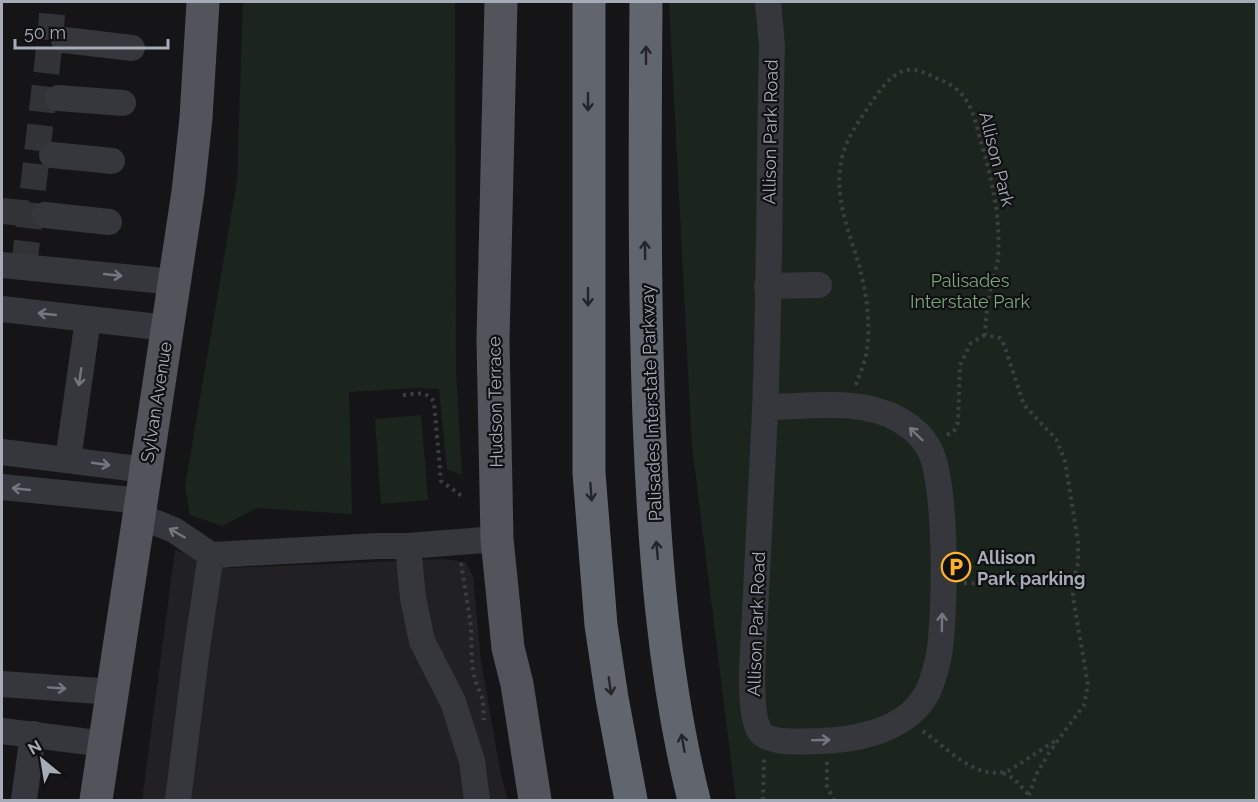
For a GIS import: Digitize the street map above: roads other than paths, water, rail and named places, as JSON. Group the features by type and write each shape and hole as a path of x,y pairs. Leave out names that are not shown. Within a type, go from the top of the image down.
{"highway":[{"path":"589,2 589,473 601,625 631,801"},
{"name":"Palisades Interstate Parkway","path":"646,2 645,218 652,486 665,646 694,801"}],"main road":[{"name":"Sylvan Avenue","path":"96,801 175,282 195,127 203,2"},
{"name":"Hudson Terrace","path":"501,2 493,340 498,538 508,648 517,684 535,801"}],"street":[{"name":"Allison Park Road","path":"765,407 849,405 875,410 899,420 916,432 929,447 940,486 943,629 938,661 928,691 918,707 906,717 881,730 827,741 775,740 763,735 759,730 754,713 753,663 765,407 772,45 768,2"},
{"path":"64,40 132,48"},
{"path":"58,98 123,103"},
{"path":"52,155 112,161"},
{"path":"45,215 109,222"},
{"path":"7,265 175,282"},
{"path":"767,286 819,285"},
{"path":"2,309 167,328"},
{"path":"68,460 88,319"},
{"path":"2,452 68,460 142,496 174,530 211,555 408,546 498,538"},
{"path":"2,487 142,496"},
{"path":"408,546 413,598 422,641 456,712 472,761 477,801"},
{"path":"178,801 211,555"},
{"path":"2,684 113,692"},
{"path":"2,731 105,744"},
{"path":"24,801 33,734"}],"tunnel":[{"path":"50,40 53,2"},
{"path":"24,267 50,40 64,40"},
{"path":"2,211 45,215"}],"place":[{"name":"Allison Park parking","path":"956,567"}],"park label":[{"name":"Palisades Interstate Park","path":"970,290"}]}
